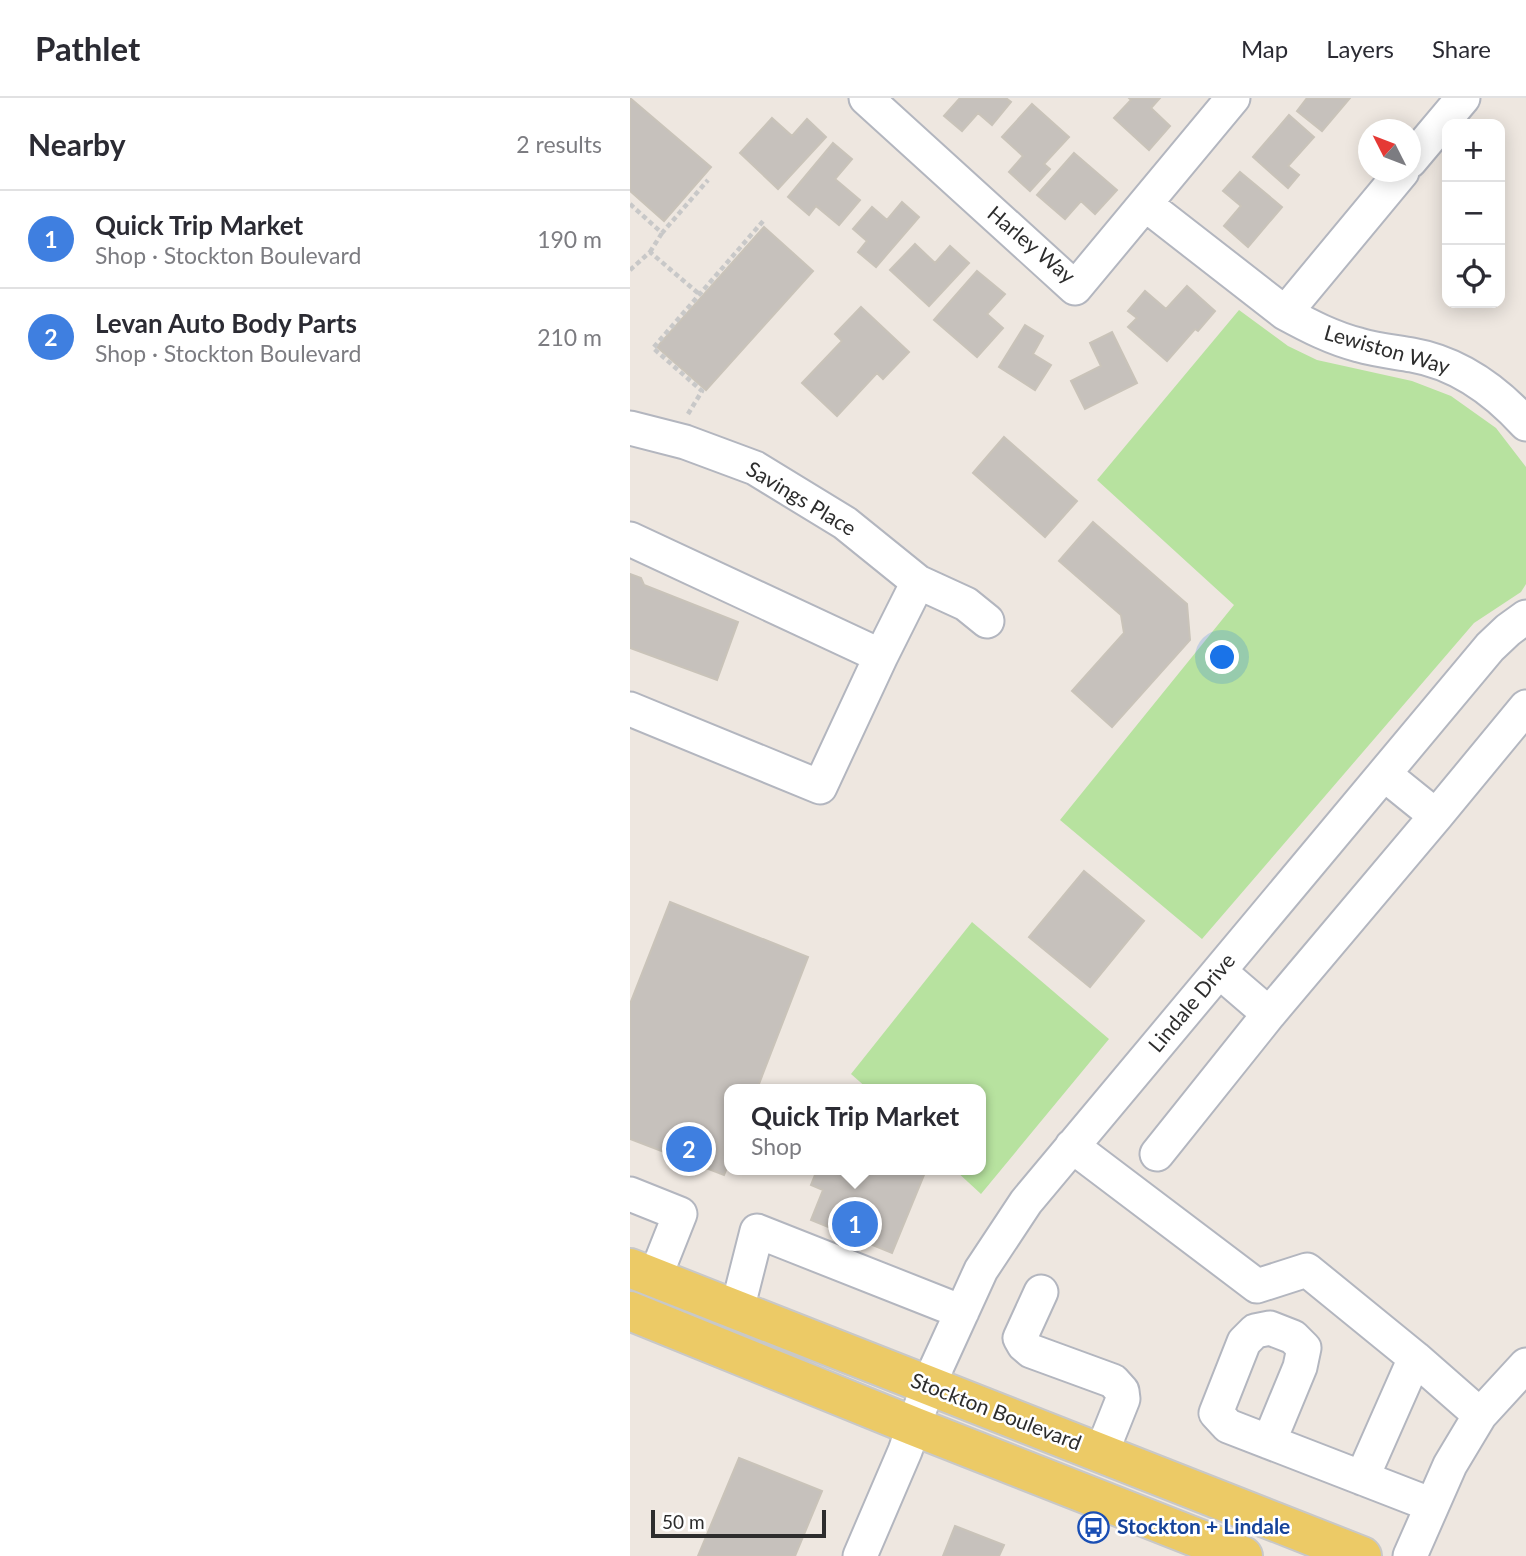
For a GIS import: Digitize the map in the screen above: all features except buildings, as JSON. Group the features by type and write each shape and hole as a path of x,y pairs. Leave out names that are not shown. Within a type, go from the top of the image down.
{"main road":[{"name":"Stockton Boulevard","path":"642,1272 1362,1556"},
{"name":"Stockton Boulevard","path":"630,1311 1243,1556"}],"street":[{"name":"Harley Way","path":"866,98 1075,288 1233,98"},
{"path":"1421,148 1463,98"},
{"path":"1285,313 1394,182"},
{"name":"Lewiston Way","path":"1145,204 1285,313 1335,338 1361,346 1415,355 1465,374 1508,405 1526,424"},
{"name":"Savings Place","path":"630,428 685,442 755,468 845,523 918,582 966,604 987,621"},
{"path":"630,539 881,656"},
{"path":"630,709 820,788 918,582"},
{"name":"Lindale Drive","path":"860,1556 905,1451 928,1386 981,1270 1026,1202 1490,647 1526,617"},
{"path":"1157,1154 1269,1014 1526,707"},
{"path":"1384,774 1436,816"},
{"path":"1219,971 1269,1014"},
{"path":"1072,1146 1257,1286 1307,1270 1480,1415"},
{"path":"630,1194 680,1214 642,1272"},
{"path":"737,1310 757,1231 962,1312"},
{"path":"1041,1292 1020,1338 1024,1345 1031,1351 1113,1381 1122,1391 1123,1399 1101,1454"},
{"path":"1269,1442 1300,1367 1304,1348 1293,1337 1270,1328 1255,1331 1244,1342 1216,1413 1228,1426 1269,1442 1432,1505"},
{"path":"1362,1478 1415,1358"},
{"path":"1410,1556 1450,1465 1480,1415 1526,1365"}],"path":[{"path":"630,270 650,252 662,233 708,180"},
{"path":"630,204 662,233"},
{"path":"688,415 702,391 653,348 764,220"},
{"path":"650,252 699,294"}],"green space":[{"path":"1239,310 1288,346 1317,360 1412,381 1451,396 1496,428 1526,467 1526,584 1521,592 1474,623 1202,939 1060,820 1234,605 1097,480"},
{"path":"972,922 1109,1039 981,1194 960,1175 986,1175 986,1084 862,1084 851,1074"}],"place":[{"name":"Levan Auto Body Parts","path":"689,1149"},
{"name":"Quick Trip Market","path":"855,1224"},
{"name":"Stockton + Lindale","path":"1094,1527"}]}
